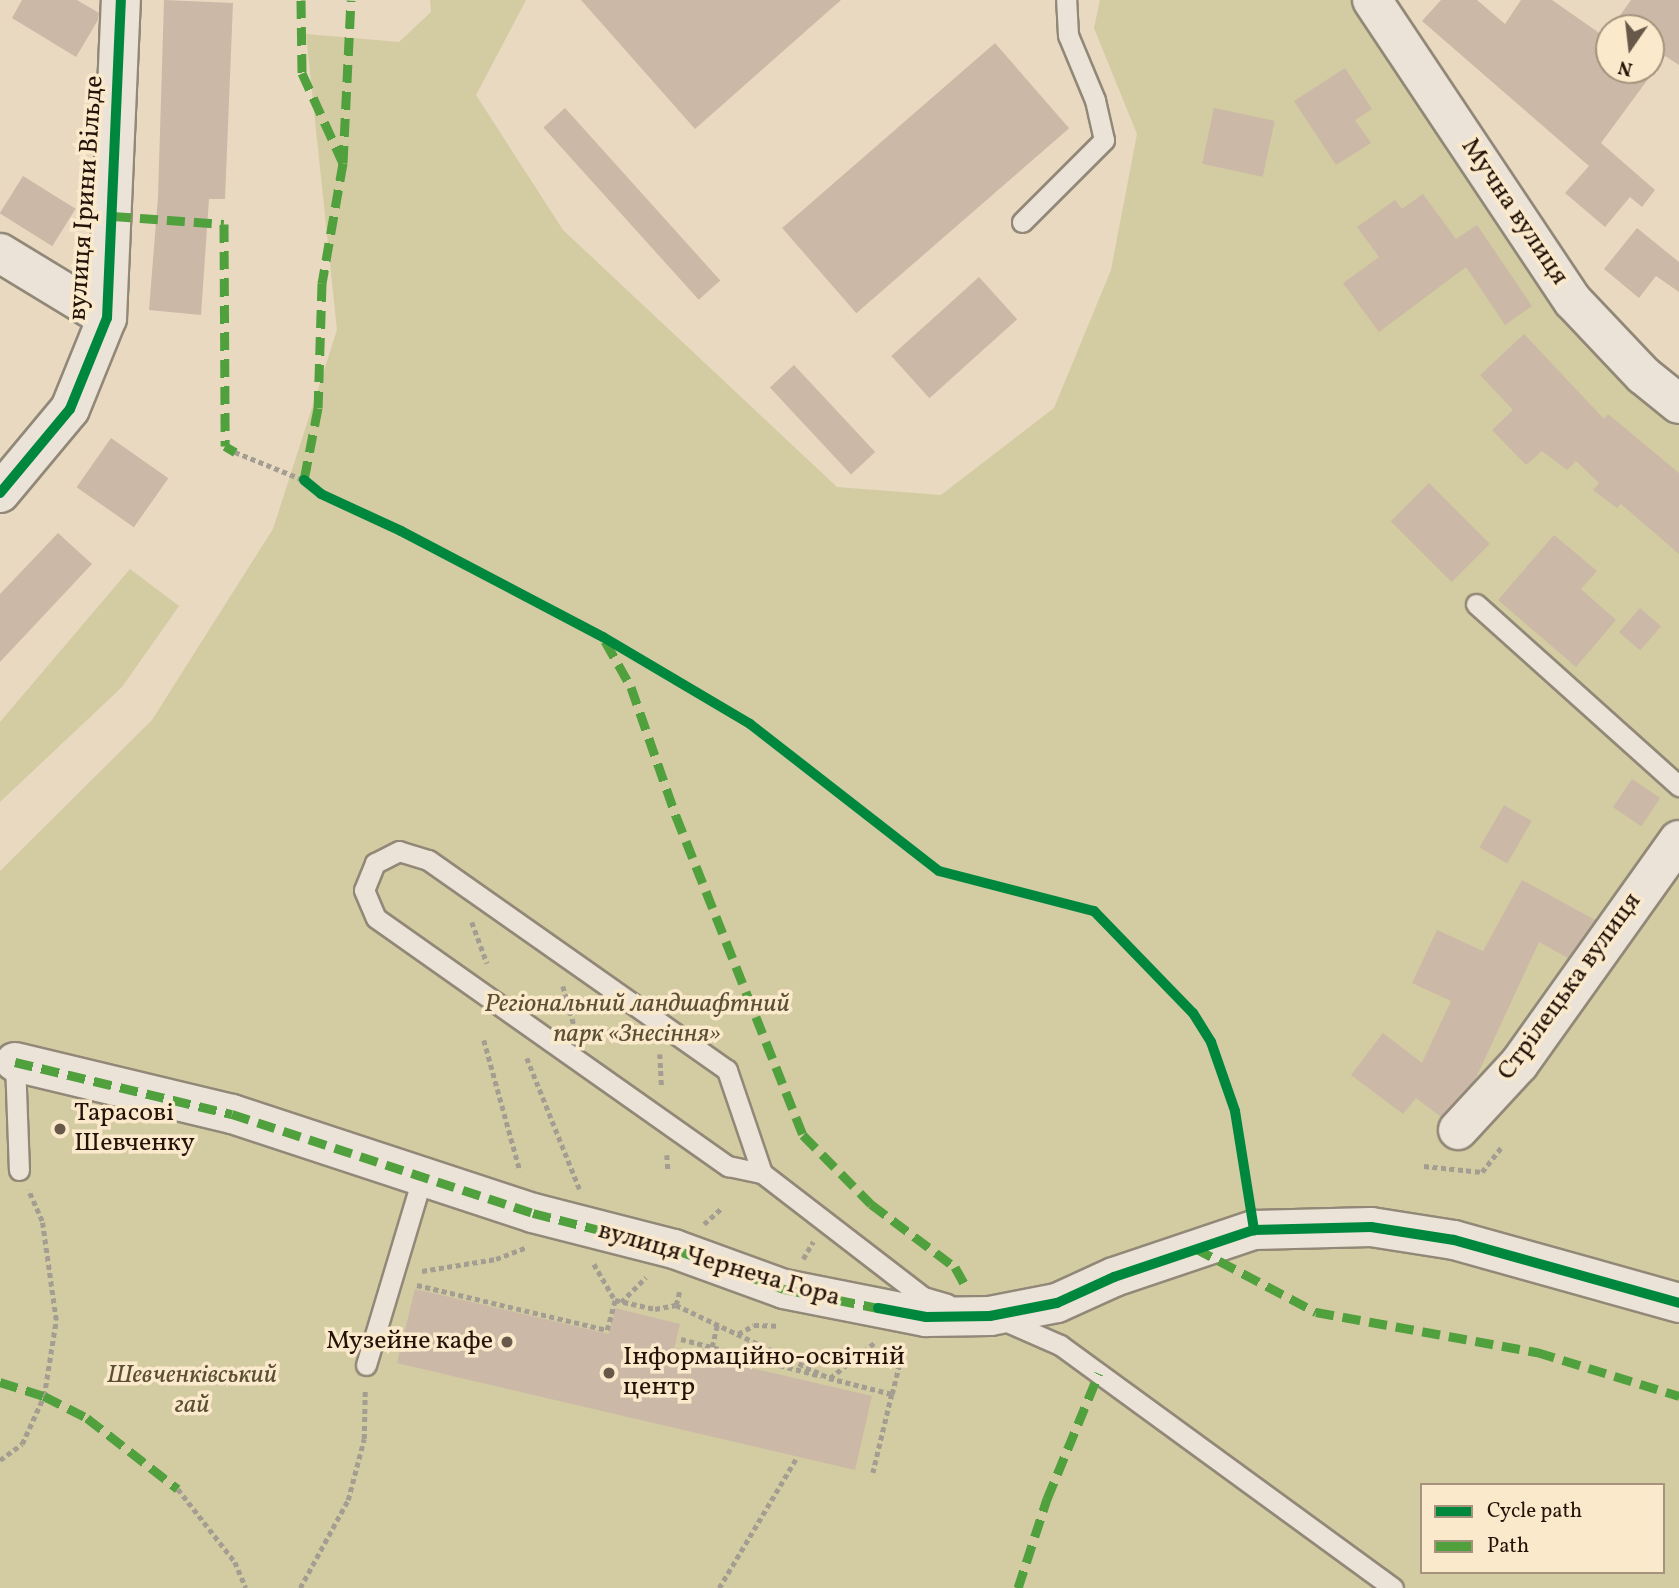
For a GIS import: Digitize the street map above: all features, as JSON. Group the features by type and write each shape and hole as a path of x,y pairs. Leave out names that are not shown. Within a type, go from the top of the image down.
{"street":[{"name":"вулиця Ірини Вільде","path":"0,493 70,409 95,356 107,318 121,0"},
{"name":"Мучна вулиця","path":"1372,0 1573,301 1643,375 1679,404"},
{"path":"0,253 107,318"},
{"name":"Стрілецька вулиця","path":"1458,1130 1519,1063 1679,840"},
{"name":"вулиця Чернеча Гора","path":"15,1062 232,1114 543,1216 674,1249 784,1289 895,1311 990,1316 1057,1303 1114,1277 1254,1230 1371,1227 1454,1240 1677,1300"}],"lane":[{"path":"1022,222 1104,141 1095,100 1068,35 1066,0"},
{"path":"1476,604 1679,786"},
{"path":"762,1173 727,1070 415,852 385,856 367,875 367,905 376,918 728,1166 762,1173 923,1297 990,1316 1060,1345 1393,1588"},
{"path":"15,1062 19,1170"},
{"path":"366,1365 422,1178"}],"path":[{"path":"234,452 304,480"},
{"path":"551,946 586,1066"},
{"path":"658,1021 664,1121"},
{"path":"484,1040 543,1216 523,1251 426,1267 410,1284 607,1330 615,1300 655,1309 676,1305 830,1378"},
{"path":"1424,1166 1482,1172 1501,1148"},
{"path":"0,1460 22,1444 44,1396 56,1320 42,1221 19,1170"},
{"path":"676,1305 682,1280"},
{"path":"830,1378 895,1311"},
{"path":"873,1473 892,1394 895,1311"},
{"path":"712,1347 717,1325"},
{"path":"681,1339 892,1394"},
{"path":"300,1588 348,1500 364,1439 366,1365"},
{"path":"719,1588 797,1457"},
{"path":"178,1489 235,1562 246,1588"}],"green space":[{"name":"Регіональний ландшафтний парк «Знесіння»","path":"430,0 526,0 476,95 563,230 837,487 941,495 1054,408 1111,270 1137,134 1094,28 1100,0 1358,0 1511,241 1614,373 1679,424 1679,1588 0,1588 0,871 152,720 273,529 337,330 306,34 399,42 431,12"},
{"path":"130,569 179,606 122,687 0,802 0,722"}],"building":[{"path":"22,0 77,0 99,13 98,20 76,57 12,18"},
{"path":"164,0 233,3 225,199 209,199 201,315 149,310 158,197"},
{"path":"581,0 841,0 695,129"},
{"path":"1441,0 1477,0 1505,24 1521,0 1552,0 1595,30 1595,84 1644,84 1601,143 1655,190 1642,207 1630,197 1605,227 1565,193 1589,166 1422,21"},
{"path":"1631,0 1679,0 1679,65 1665,56 1665,14 1621,14"},
{"path":"995,43 1069,128 856,313 782,228"},
{"path":"1345,68 1372,109 1355,120 1371,143 1336,165 1294,101"},
{"path":"565,108 720,280 699,300 543,127"},
{"path":"1214,108 1275,121 1263,177 1202,164"},
{"path":"23,176 76,209 52,246 0,214"},
{"path":"1423,194 1456,239 1477,225 1532,306 1505,325 1466,267 1379,332 1343,283 1379,257 1357,227 1395,200 1402,209"},
{"path":"1637,228 1679,262 1679,292 1656,276 1639,298 1604,269"},
{"path":"979,277 1017,319 929,398 891,356"},
{"path":"1524,334 1604,419 1608,414 1679,473 1679,554 1621,504 1617,508 1593,490 1599,483 1576,461 1567,470 1542,451 1526,465 1492,430 1513,410 1480,375"},
{"path":"794,365 875,452 851,475 770,388"},
{"path":"111,438 168,478 134,527 77,487"},
{"path":"1429,483 1490,544 1452,582 1391,521"},
{"path":"58,533 92,564 0,662 0,594"},
{"path":"1554,535 1597,571 1581,589 1616,620 1576,667 1498,600"},
{"path":"1640,608 1661,626 1640,651 1619,632"},
{"path":"1632,779 1660,798 1641,826 1613,807"},
{"path":"1504,805 1532,821 1507,863 1480,847"},
{"path":"1522,880 1595,920 1568,958 1539,942 1475,1080 1441,1117 1416,1098 1403,1114 1351,1075 1383,1033 1422,1063 1451,1001 1412,983 1437,930 1483,951"},
{"name":"Інформаційно-освітній центр","path":"415,1289 609,1334 615,1308 680,1324 674,1350 872,1396 855,1470 397,1363"}],"marked path":[{"path":"301,0 302,73 343,163 322,283 318,408 304,480 308,483"},
{"path":"343,163 351,0"},
{"path":"113,216 224,224 225,446 235,452"},
{"path":"605,641 631,687 676,816 803,1135 871,1204 955,1267 964,1283"},
{"path":"15,1062 232,1114 533,1213 674,1249 784,1289 878,1308"},
{"path":"1195,1248 1316,1312 1537,1352 1679,1396"},
{"path":"1018,1588 1047,1499 1099,1373"},
{"path":"0,1382 44,1396 87,1418 178,1489"}],"cycle path":[{"path":"0,493 70,409 107,318 121,0"},
{"path":"304,480 321,494 401,531 603,637 750,724 939,871 1094,911 1193,1013 1211,1042 1235,1111 1254,1230"},
{"path":"878,1308 926,1317 990,1316 1057,1303 1114,1277 1254,1230 1371,1227 1454,1240 1679,1303"}],"place":[{"name":"Тарасові Шевченку","path":"60,1129"},
{"name":"Музейне кафе","path":"507,1342"},
{"name":"Інформаційно-освітній центр","path":"609,1373"}],"park label":[{"name":"Шевченківський гай","path":"192,1391"}]}
